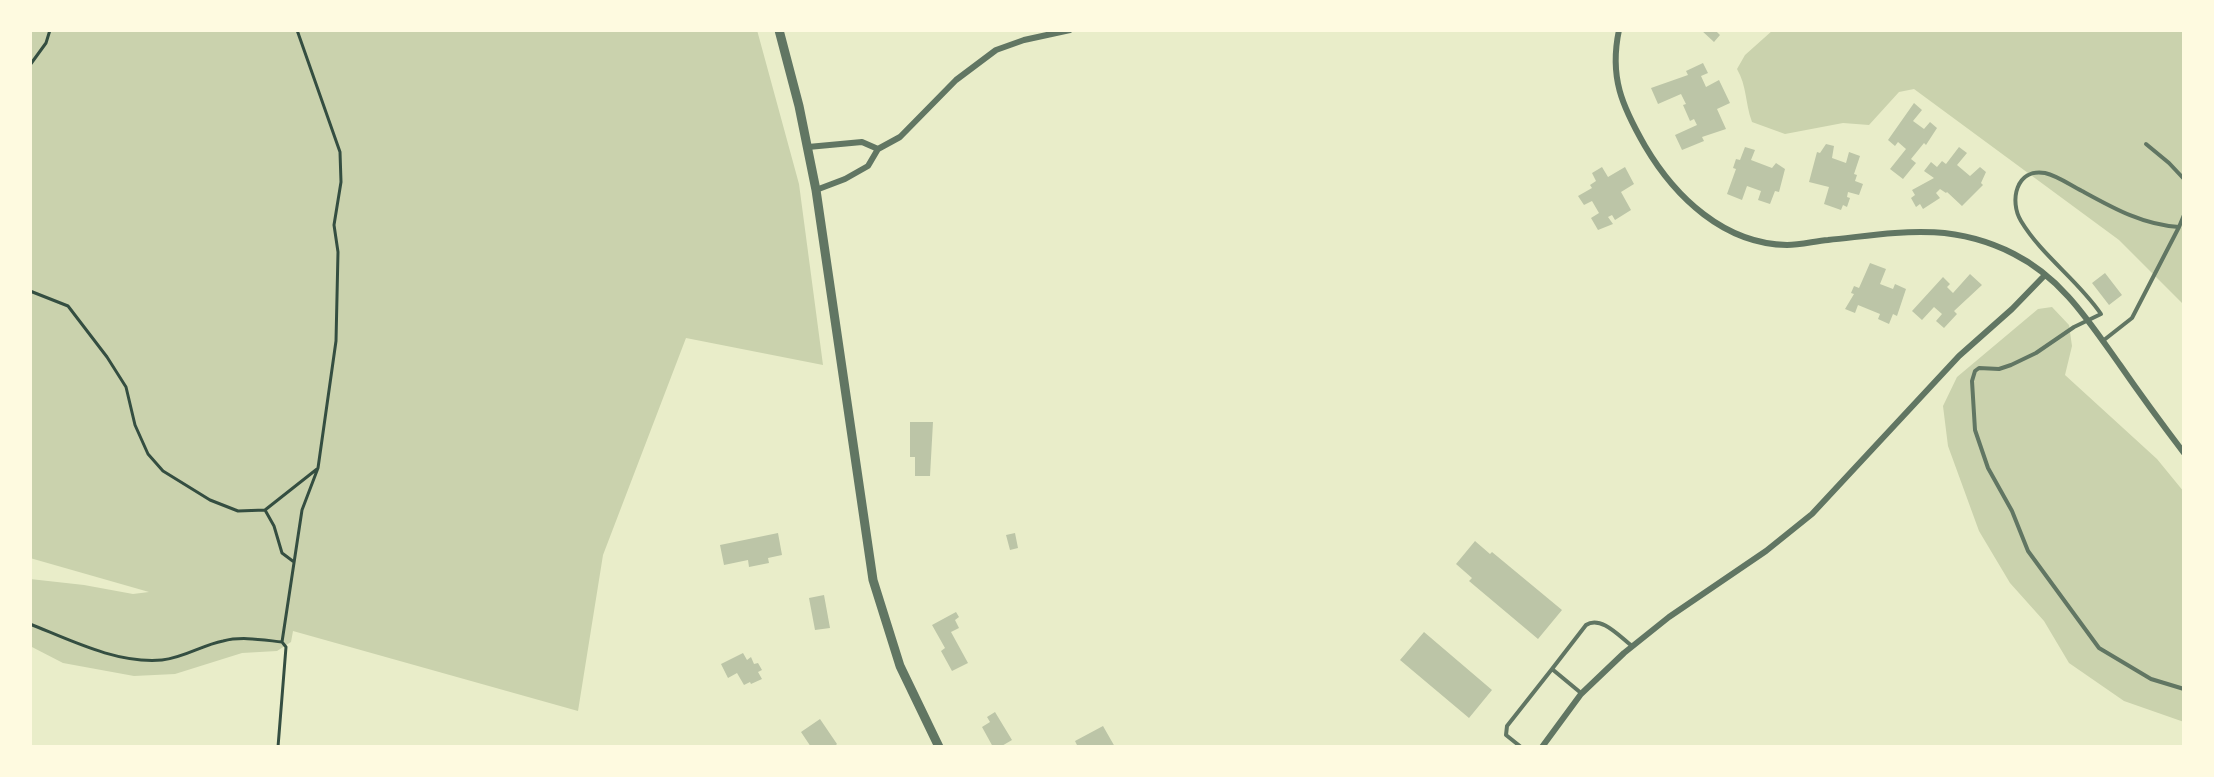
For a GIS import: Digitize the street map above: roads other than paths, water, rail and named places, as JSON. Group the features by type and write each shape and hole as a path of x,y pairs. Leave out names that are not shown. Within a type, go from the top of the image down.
{"street":[{"path":"779,30 808,147 816,190 873,580 900,666 939,747"},
{"path":"816,190 845,179 868,166 878,149 900,137 956,80 996,50 1024,40 1070,30"},
{"path":"1619,30 1615,66 1617,91 1628,116 1654,161 1680,194 1699,212 1724,228 1764,243 1789,245 1937,231 1987,242 2017,255 2075,302 2091,321 2184,453"},
{"path":"808,147 862,142 878,149"},
{"path":"1542,747 1581,693 1632,647 1712,586 1766,551 1812,514 1959,356 2012,309 2044,276"}],"lane":[{"path":"2146,144 2169,162 2184,179"},
{"path":"2179,227 2153,224 2131,216 2047,174 2029,175 2022,180 2015,194 2016,211 2030,233 2101,314 2091,321 2074,327 2036,353 2005,368 1985,367 1975,371 1972,387 1975,430 1988,468 2012,511 2028,551 2066,599 2086,632 2099,648 2151,679 2184,688"},
{"path":"2104,340 2132,318 2184,215"},
{"path":"1521,747 1506,735 1507,726 1591,621 1600,622 1632,647"},
{"path":"1552,669 1581,693"}]}
